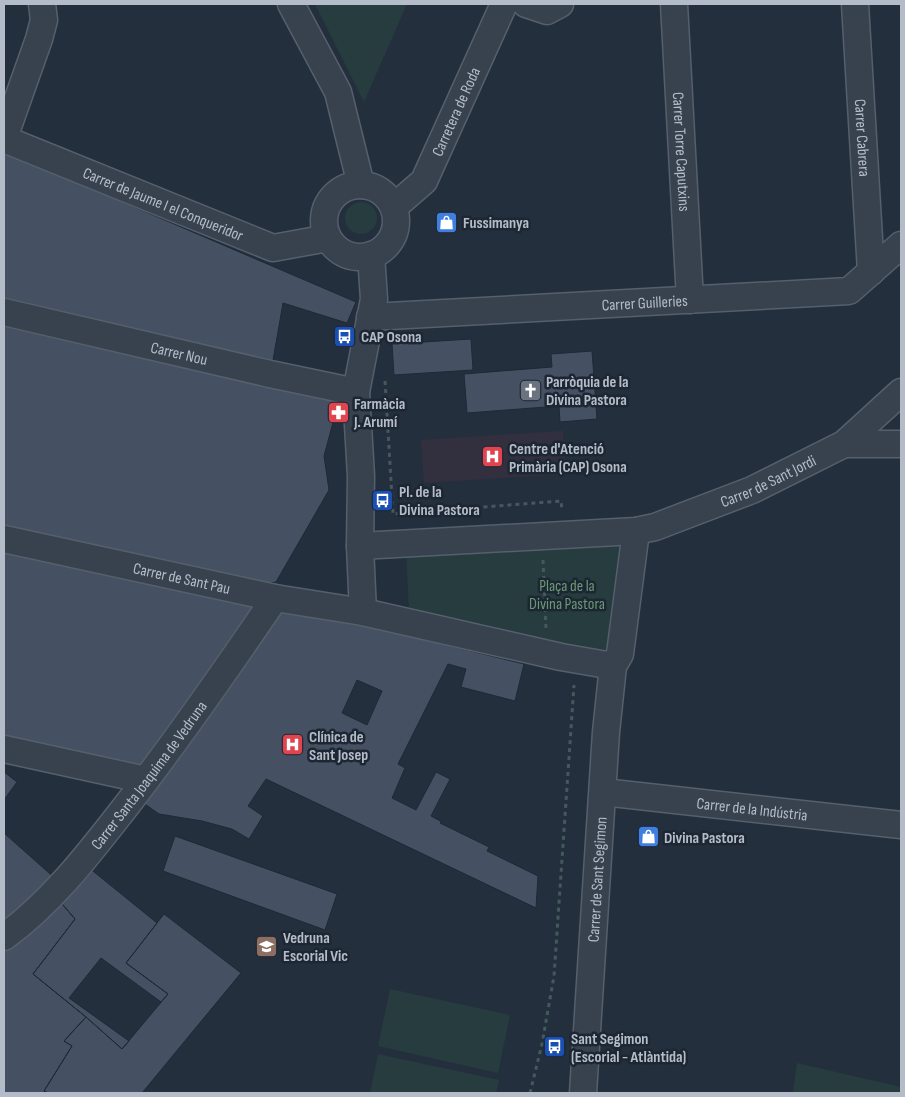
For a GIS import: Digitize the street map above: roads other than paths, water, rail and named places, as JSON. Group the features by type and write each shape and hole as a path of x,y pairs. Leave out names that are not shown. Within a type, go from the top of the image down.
{"street":[{"path":"4,138 39,40 44,20 42,4"},
{"path":"291,4 338,92 361,185"},
{"name":"Carretera de Roda","path":"394,207 424,181 504,4"},
{"path":"526,4 547,11 560,4"},
{"name":"Carrer Torre Caputxins","path":"674,4 690,300"},
{"name":"Carrer Cabrera","path":"855,4 871,272"},
{"name":"Carrer de Jaume I el Conqueridor","path":"4,138 273,248 328,238"},
{"path":"361,185 378,189 394,207 396,224 393,236 386,246 371,255 361,257 346,254 334,246 328,238 324,220 329,202 342,189 348,186 361,185"},
{"name":"Carrer Guilleries","path":"370,317 849,291 901,244"},
{"path":"360,546 636,531 620,654 613,666 561,657 363,612 360,546 361,476 356,392 374,299 371,255"},
{"name":"Carrer Nou","path":"4,312 260,372 356,392"},
{"name":"Carrer de Sant Jordi","path":"636,531 655,527 752,490 844,444 893,399"},
{"name":"Carrer de Sant Jordi","path":"893,399 887,433 899,444"},
{"path":"844,444 899,444"},
{"name":"Carrer de Sant Pau","path":"4,539 275,598 363,612"},
{"name":"Carrer Santa Joaquima de Vedruna","path":"4,937 63,885 146,780 275,598"},
{"name":"Carrer de Sant Segimon","path":"583,1093 606,732 613,666"},
{"path":"4,749 146,780"},
{"name":"Carrer de la Indústria","path":"603,792 901,825"}],"place":[{"name":"Fussimanya","path":"447,222"},
{"name":"CAP Osona","path":"345,336"},
{"name":"Parròquia de la Divina Pastora","path":"530,390"},
{"name":"Farmàcia J. Arumí","path":"338,412"},
{"name":"Centre d'Atenció Primària (CAP) Osona","path":"493,457"},
{"name":"Pl. de la Divina Pastora","path":"383,500"},
{"name":"Clínica de Sant Josep","path":"293,745"},
{"name":"Divina Pastora","path":"648,837"},
{"name":"Vedruna Escorial Vic","path":"267,946"},
{"name":"Sant Segimon (Escorial - Atlàntida)","path":"555,1047"}],"park label":[{"name":"Plaça de la Divina Pastora","path":"567,594"}]}
